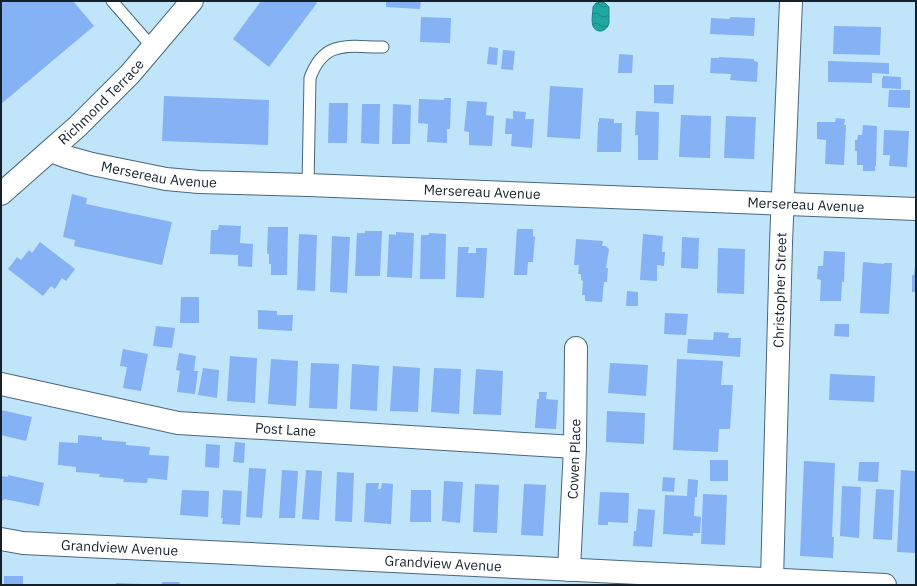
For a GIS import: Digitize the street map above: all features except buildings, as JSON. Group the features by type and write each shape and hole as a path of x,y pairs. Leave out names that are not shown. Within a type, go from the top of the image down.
{"street":[{"name":"Richmond Terrace","path":"1,194 78,126 130,74 192,1"},
{"name":"Christopher Street","path":"772,580 783,204 791,1"},
{"name":"Mersereau Avenue","path":"51,150 67,157 92,164 166,179 199,182 916,209"},
{"name":"Cowen Place","path":"569,570 575,447 576,348"},
{"name":"Post Lane","path":"1,384 178,423 575,447"},
{"name":"Grandview Avenue","path":"1,539 23,544 885,585"}],"lane":[{"path":"112,1 153,48"},
{"path":"308,185 310,78 315,65 328,51 341,47 383,47"}],"water":[{"path":"596,3 605,3 609,7 609,23 604,30 599,31 594,29 592,16 593,7"}]}
